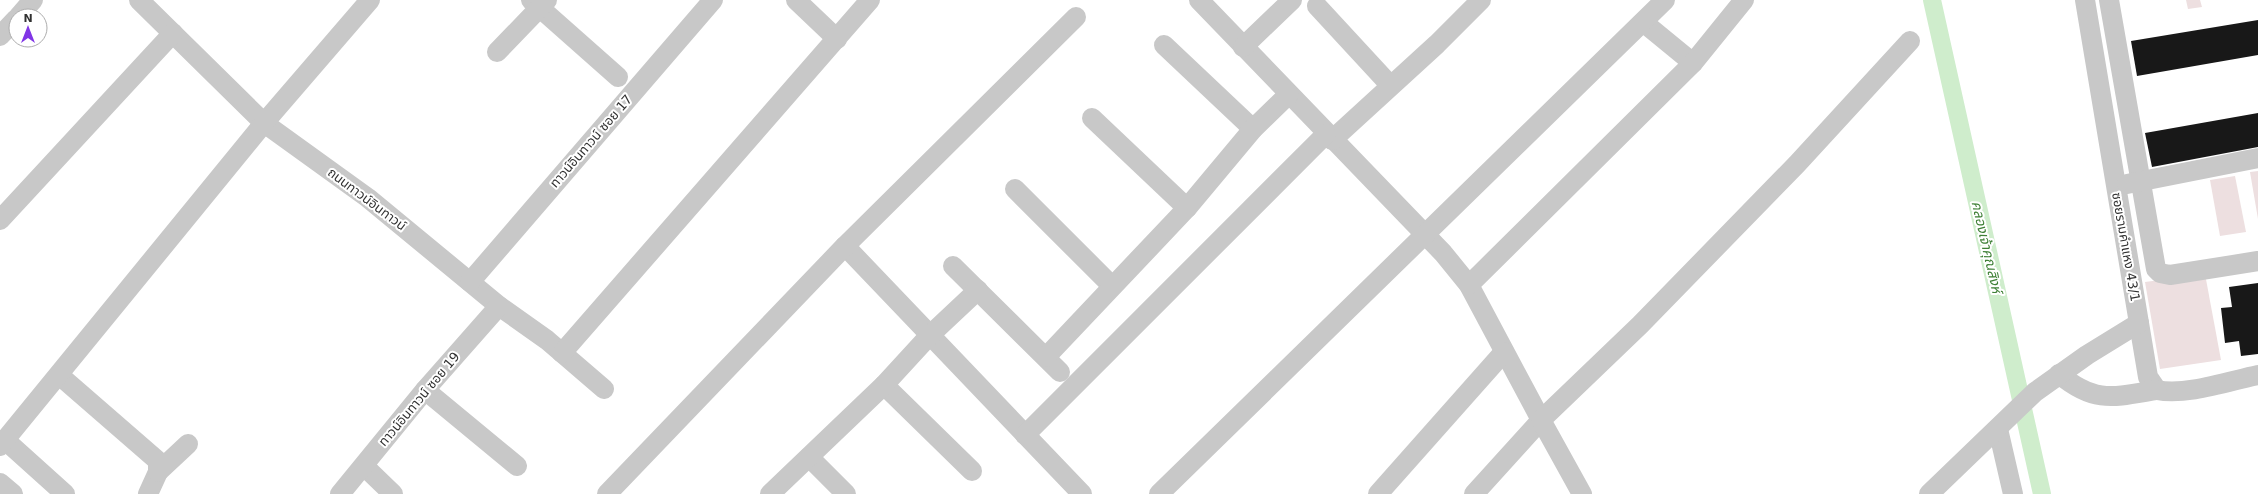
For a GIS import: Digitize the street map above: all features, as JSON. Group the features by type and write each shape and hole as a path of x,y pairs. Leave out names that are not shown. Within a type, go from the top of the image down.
{"street":[{"path":"26,8 33,0"},
{"name":"ถนนทาวน์อินทาวน์","path":"139,0 264,123 368,198 499,306 562,353 604,389"},
{"name":"ทาวน์อินทาวน์ ซอย 17","path":"470,282 713,0"},
{"path":"796,0 837,39"},
{"path":"562,353 870,0"},
{"path":"1199,0 1329,137 1443,253 1469,285 1582,494"},
{"path":"1243,47 1292,0"},
{"path":"1025,435 1329,137 1437,44 1481,0"},
{"path":"1159,494 1423,234 1666,0"},
{"path":"1469,285 1693,63 1744,0"},
{"name":"ซอยรามคำแหง 43/1","path":"2085,0 2148,377 2157,390"},
{"path":"2109,0 2154,263 2160,273 2170,275 2258,261"},
{"path":"64,494 3,443 264,123 368,1"},
{"path":"497,52 539,3 618,77"},
{"path":"1317,6 1390,85"},
{"path":"607,494 845,246 1076,16"},
{"path":"1643,22 1693,63"},
{"path":"0,36 8,28"},
{"path":"0,220 173,33"},
{"path":"1474,494 1541,420 1667,297 1797,164 1910,41"},
{"path":"1164,45 1253,129"},
{"path":"1046,357 1186,208 1253,129 1289,94"},
{"path":"1092,118 1186,208"},
{"path":"2115,186 2258,158"},
{"path":"1015,189 1112,286"},
{"path":"845,246 929,336 1025,435 1073,491"},
{"path":"954,266 1060,372"},
{"path":"770,494 884,384 929,336 978,290"},
{"name":"ทาวน์อินทาวน์ ซอย 19","path":"340,494 424,390 499,306"},
{"path":"1929,494 2035,392 2059,374 2139,323"},
{"path":"1378,494 1504,352"},
{"path":"2059,374 2086,392 2104,396 2157,390 2167,392 2182,391 2258,375"},
{"path":"59,375 158,461 158,472"},
{"path":"884,384 972,471"},
{"path":"424,390 517,466"},
{"path":"1998,429 2012,494"},
{"path":"148,494 158,472 188,444"},
{"path":"809,457 846,494"},
{"path":"364,466 394,494"},
{"path":"0,483 12,494"}],"shaded area":[{"path":"2186,0 2200,0 2202,7 2188,9"},
{"path":"2258,171 2258,219 2250,172"},
{"path":"2235,176 2246,232 2220,236 2210,180"},
{"path":"2205,274 2221,360 2160,369 2145,282"}],"building":[{"path":"2258,20 2258,55 2137,76 2131,41"},
{"path":"2258,113 2258,147 2152,167 2145,133"},
{"path":"2258,283 2258,354 2241,356 2239,341 2225,343 2221,308 2232,307 2229,287"}],"waterway":[{"name":"คลองเจ้าคุณสิงห์","path":"1932,0 2042,494"}]}
